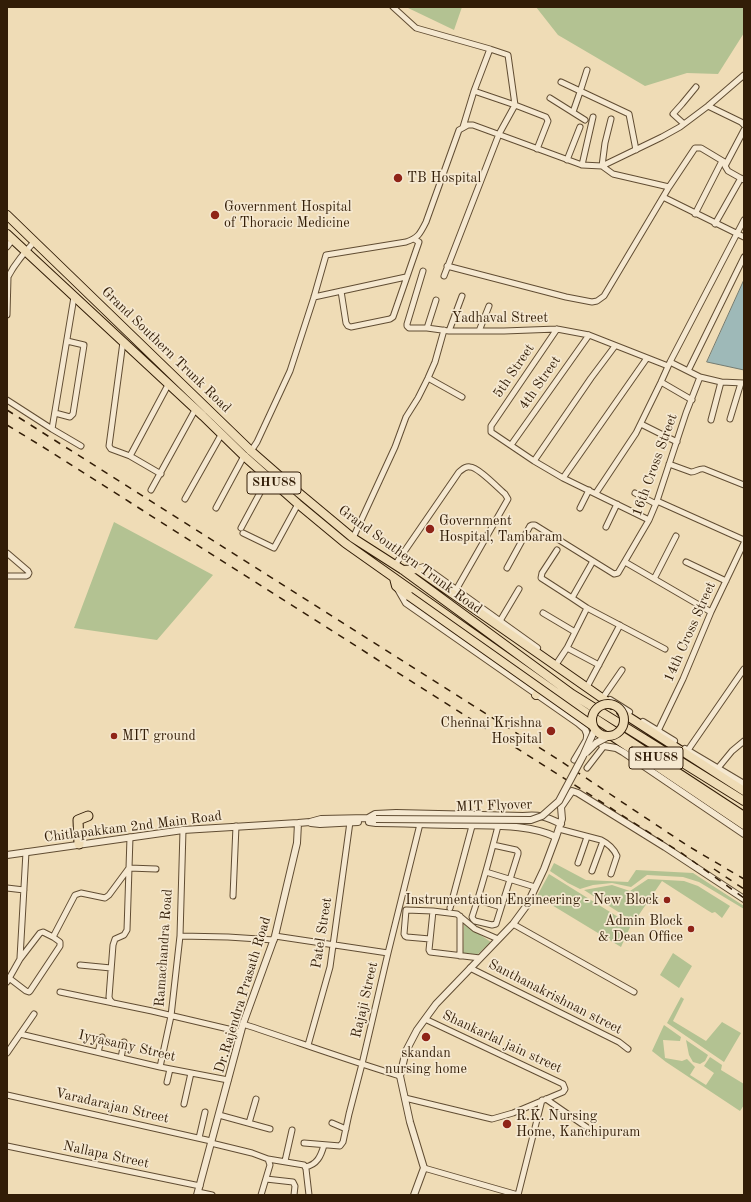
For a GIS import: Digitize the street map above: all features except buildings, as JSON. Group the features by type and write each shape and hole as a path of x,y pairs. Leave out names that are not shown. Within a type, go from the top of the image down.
{"highway":[{"path":"79,844 78,820 88,816"}],"main road":[{"name":"Grand Southern Trunk Road","path":"7,215 251,451 353,538 403,570 572,694 744,801"},
{"name":"Grand Southern Trunk Road","path":"10,236 268,478 345,543 395,582 567,700 744,816"},
{"path":"403,570 419,570 621,712 744,791"},
{"path":"395,582 409,596 601,734 610,736 744,825"},
{"path":"536,695 544,684"},
{"path":"594,728 593,716 598,708 612,705"},
{"path":"610,736 617,734 623,726 624,721 621,712"}],"street":[{"path":"393,7 416,28 508,54 515,105 499,134 444,276"},
{"path":"463,127 474,91 490,50"},
{"path":"572,112 587,70"},
{"path":"251,451 257,442 290,371 326,255 406,242 414,239 422,231 459,130 468,125 473,125 582,165 602,166 662,138 684,124 708,106 744,75"},
{"path":"561,82 629,114 636,150"},
{"path":"684,124 673,114 696,87"},
{"path":"474,91 547,118 548,121 537,148"},
{"path":"550,98 585,120"},
{"path":"708,106 741,122 744,125"},
{"path":"582,165 593,117"},
{"path":"602,166 605,143 611,119"},
{"path":"567,160 580,126"},
{"path":"695,214 744,130"},
{"path":"447,266 566,297 592,302 597,301 604,296 669,187 695,148 701,148 724,162 728,171 742,179 715,224"},
{"path":"602,166 613,174 669,187"},
{"path":"663,197 744,237"},
{"path":"596,493 636,433 662,382 669,364 744,220"},
{"path":"7,247 10,236"},
{"path":"341,291 346,323 348,326 351,327 390,319 393,317 419,242 414,239"},
{"path":"7,315 8,277 25,251 35,241"},
{"path":"688,371 744,258"},
{"name":"Yadhaval Street","path":"423,271 407,324 410,328 479,331 557,329 589,336 647,358 688,371 700,377"},
{"path":"314,296 406,277"},
{"path":"353,538 395,447 406,417 428,378 446,330 462,296"},
{"path":"52,429 74,297"},
{"path":"427,328 436,300"},
{"path":"479,331 489,306"},
{"name":"5th Street","path":"511,445 491,432 491,426 557,329"},
{"name":"4th Street","path":"511,445 589,336"},
{"path":"55,413 70,417 73,414 84,345 67,341"},
{"path":"123,342 109,443 110,448 130,456 161,474"},
{"path":"534,461 615,346"},
{"path":"563,478 647,358"},
{"path":"700,377 721,382 742,383 730,419"},
{"name":"16th Cross Street","path":"507,568 530,526 535,525 592,561 616,574 618,573 649,520 657,502 700,377"},
{"path":"428,378 462,397"},
{"path":"662,382 692,400"},
{"path":"711,420 721,382"},
{"path":"130,456 168,385"},
{"path":"7,400 81,446"},
{"path":"151,490 195,410"},
{"path":"643,425 677,442"},
{"path":"185,499 222,435"},
{"path":"511,445 563,478 649,520"},
{"path":"216,508 244,456"},
{"path":"669,464 692,472 704,469 744,485"},
{"path":"395,565 459,472 467,467 476,468 505,494 508,499 456,590"},
{"path":"268,478 242,530 274,548 298,504"},
{"path":"580,508 589,490"},
{"path":"635,493 744,540"},
{"path":"606,527 617,504"},
{"path":"654,579 676,536"},
{"name":"14th Cross Street","path":"658,731 684,679 711,612 744,543"},
{"path":"557,550 542,573 541,578 587,608 665,650"},
{"path":"7,553 29,573 26,576 7,576"},
{"path":"572,598 592,561"},
{"path":"625,562 711,612"},
{"path":"686,562 726,581"},
{"path":"419,570 424,567 604,696 688,750 718,768 743,780"},
{"path":"395,582 406,603 508,677 578,723 585,729 587,734 604,746 616,748 623,752 744,834"},
{"path":"500,621 519,589"},
{"path":"557,663 567,648 587,608"},
{"path":"543,613 575,632"},
{"path":"588,685 620,625"},
{"path":"567,648 599,666"},
{"path":"688,750 744,669"},
{"path":"604,696 622,670"},
{"name":"MIT Flyover","path":"371,819 531,820 542,816 559,801 583,756 594,728"},
{"path":"574,760 586,740 587,734"},
{"name":"MIT Flyover","path":"583,756 596,743 610,736"},
{"path":"718,768 732,751 744,741"},
{"path":"587,768 604,746"},
{"path":"414,1195 424,1168 410,1122 400,1076 406,1052 417,1030 436,1004 513,924 527,905 544,869 561,824 561,807 572,791 665,847 744,899"},
{"path":"310,822 320,824 350,822 371,819 375,814 396,813 536,815 603,841 616,854 617,858 611,874"},
{"path":"310,822 321,819 371,819 376,823 498,826 539,831 556,837"},
{"name":"Chitlapakkam 2nd Main Road","path":"7,855 183,830 236,826 298,824 310,822"},
{"name":"Patel Street","path":"308,1045 330,967 350,822"},
{"name":"Dr.Rajendra Prasath Road","path":"199,1191 243,1024 274,938 297,843 298,824"},
{"name":"Rajaji Street","path":"304,1143 340,1146 343,1142 420,824"},
{"path":"233,896 236,826"},
{"path":"450,908 472,826"},
{"path":"493,845 516,850 518,854 496,924 492,925 475,921 472,917 498,826"},
{"name":"Ramachandra Road","path":"160,1067 171,1016 180,936 183,830"},
{"path":"578,864 587,836"},
{"path":"113,1003 109,997 114,942 118,937 125,934 127,930 130,837"},
{"path":"592,871 603,841"},
{"path":"20,960 26,852"},
{"path":"129,868 156,869"},
{"path":"53,937 75,895 81,893 105,898 109,895 129,868"},
{"path":"486,872 535,888"},
{"path":"7,888 24,890"},
{"path":"478,900 501,907"},
{"path":"430,939 405,936 405,911 433,911 457,914 475,929 498,939"},
{"path":"433,911 430,952 480,958"},
{"path":"460,916 460,956"},
{"path":"513,924 634,992"},
{"path":"43,932 53,937 60,942 60,946 29,992 8,980 20,960 40,933 43,932"},
{"path":"180,936 274,938 388,953"},
{"path":"80,965 111,968"},
{"name":"Santhanakrishnan street","path":"470,968 619,1042 628,1049"},
{"path":"60,992 241,1032"},
{"path":"7,1053 34,1014"},
{"name":"Shankarlal jain street","path":"425,1019 565,1086 565,1090 544,1100"},
{"path":"243,1024 400,1076"},
{"name":"Iyyasamy Street","path":"20,1034 160,1067 228,1080"},
{"path":"98,1052 102,1037"},
{"path":"121,1058 124,1042"},
{"path":"167,1082 170,1069"},
{"path":"184,1104 191,1073"},
{"name":"Varadarajan Street","path":"7,1095 199,1138 268,1159 302,1164 305,1167"},
{"path":"250,1123 256,1098"},
{"path":"405,1098 492,1119 513,1113 544,1100"},
{"path":"544,1100 595,1133"},
{"path":"424,1168 518,1195 544,1100"},
{"path":"199,1138 205,1112"},
{"path":"219,1115 270,1129"},
{"path":"332,1123 346,1129"},
{"path":"286,1161 292,1130"},
{"path":"309,1195 305,1167 312,1166 317,1160 322,1152 324,1144"},
{"name":"Nallapa Street","path":"7,1146 212,1195"},
{"path":"261,1195 270,1165 268,1159"},
{"path":"266,1180 293,1182 296,1186 294,1195"}],"green space":[{"path":"406,7 462,7 454,30"},
{"path":"536,7 744,7 744,33 718,74 687,73 645,86 558,35"},
{"path":"114,522 213,575 157,640 74,628"},
{"path":"554,863 586,880 628,882 636,870 693,873 744,906 744,909 699,882 683,877 647,875 631,887 612,883 593,885 580,889 550,871"},
{"path":"549,874 631,925 621,947 537,896"},
{"path":"648,879 684,881 698,886 730,906 722,918 715,912 712,913 662,881 634,922 584,890 612,885 630,891"},
{"path":"464,924 491,942 477,955 463,955"},
{"path":"673,953 692,966 679,988 660,975"},
{"path":"681,997 684,999 673,1021 706,1041 722,1022 741,1033 724,1062 667,1023"},
{"path":"664,1025 681,1037 680,1041 663,1040 665,1058 682,1061 687,1059 695,1067 690,1075 706,1085 714,1073 704,1066 710,1057 722,1065 721,1070 744,1084 744,1105 740,1111 666,1062 652,1051"},
{"path":"686,1040 708,1055 705,1061 700,1064 693,1062 689,1055"}],"water":[{"path":"744,280 744,370 707,362"}],"railway":[{"path":"7,410 562,762 688,846 744,879"},
{"path":"7,425 683,854 744,898"},
{"path":"714,869 744,889"}],"place":[{"name":"TB Hospital","path":"398,178"},
{"name":"Government Hospital of Thoracic Medicine","path":"215,215"},
{"name":"Government Hospital, Tambaram","path":"430,529"},
{"name":"Chennai Krishna Hospital","path":"551,731"},
{"name":"MIT ground","path":"114,736"},
{"name":"Instrumentation Engineering - New Block","path":"667,900"},
{"name":"Admin Block & Dean Office","path":"691,929"},
{"name":"skandan nursing home","path":"426,1037"},
{"name":"R.K. Nursing Home, Kanchipuram","path":"507,1124"}]}
